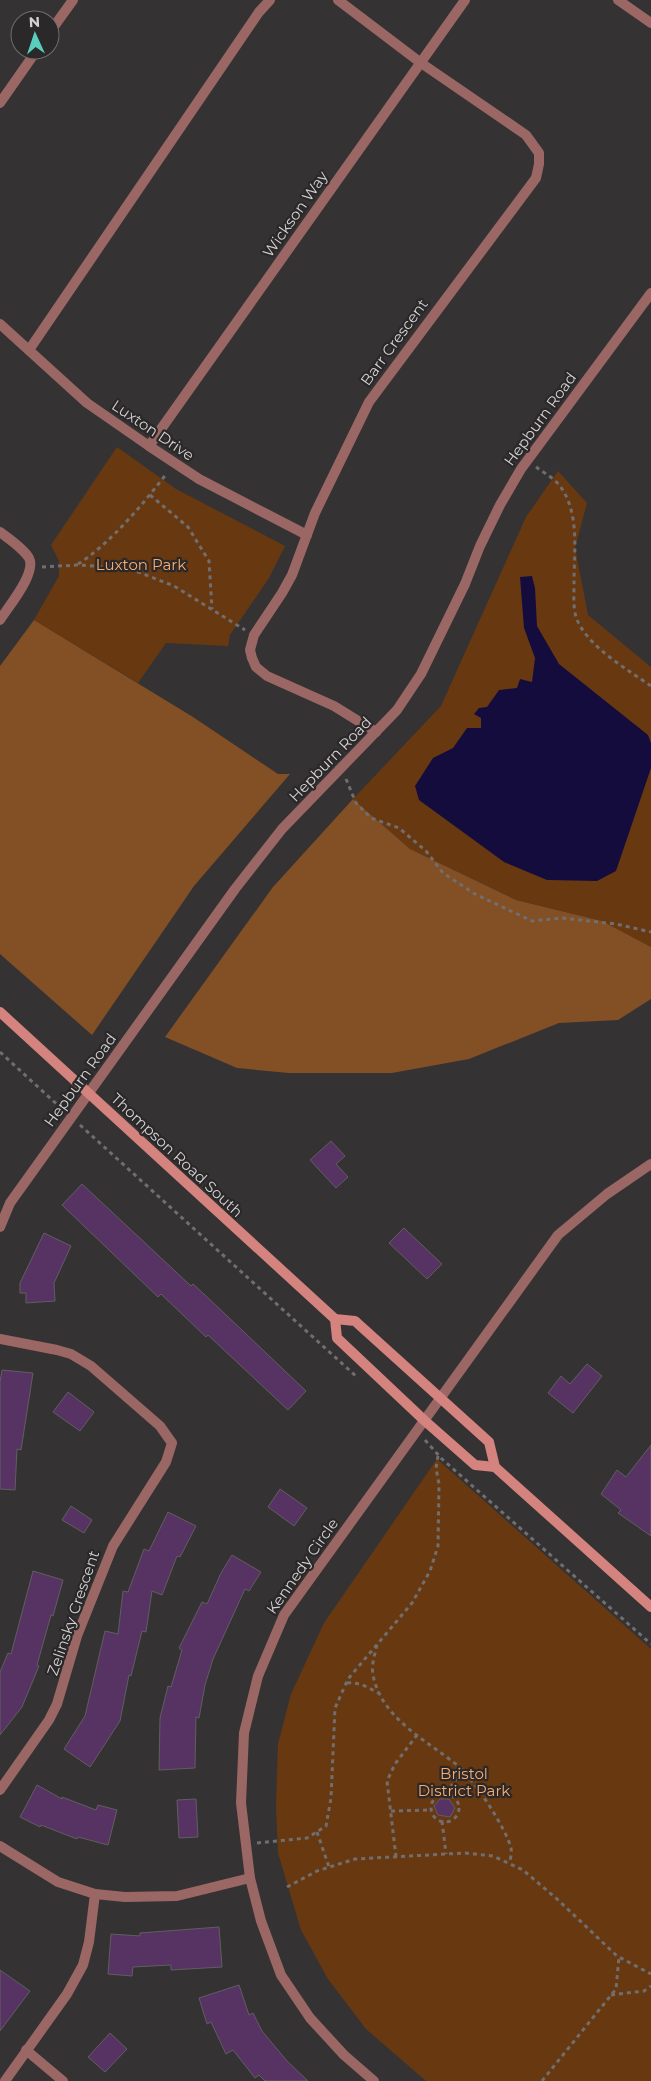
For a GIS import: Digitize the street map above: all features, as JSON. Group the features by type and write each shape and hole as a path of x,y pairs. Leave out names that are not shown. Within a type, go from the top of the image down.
{"main road":[{"name":"Thompson Road South","path":"0,1012 335,1319 355,1321 490,1442 495,1467"},
{"path":"335,1319 337,1338 425,1421 475,1465 495,1467 651,1607"}],"street":[{"path":"60,18 73,0"},
{"path":"29,350 259,12 270,0"},
{"name":"Barr Crescent","path":"254,635 282,593 315,513 369,402 536,178 537,171 538,153 526,135 420,63 338,0"},
{"name":"Wickson Way","path":"149,446 465,0"},
{"path":"618,0 651,23"},
{"path":"0,102 31,60"},
{"name":"Hepburn Road","path":"0,1227 10,1203 235,889 282,829 397,710 422,674 500,505 528,461 651,293"},
{"name":"Luxton Drive","path":"0,324 87,403 149,446 199,479 307,535"},
{"path":"0,532 29,559 31,568 25,582 0,620"},
{"path":"254,635 250,650 256,667 266,676 334,706 376,732"},
{"name":"Kennedy Circle","path":"374,2081 344,2055 310,2018 281,1975 261,1921 250,1878 241,1803 244,1733 258,1676 284,1615 558,1235 607,1194 651,1164"},
{"name":"Zelinsky Crescent","path":"0,1339 71,1354 91,1366 160,1426 172,1443 166,1462 112,1546 77,1636 57,1704 49,1720 0,1790"},
{"path":"0,1846 58,1882 95,1894 176,1896 250,1878"},
{"path":"5,2081 67,1994 83,1965 89,1942 95,1894"},
{"path":"26,2050 63,2081"}],"path":[{"path":"528,461 559,485 567,497 575,527 574,596 576,617 586,634 601,650 651,686"},
{"path":"77,564 94,554 150,495 174,463"},
{"path":"150,495 188,526 209,561 212,609"},
{"path":"31,568 77,564 128,568 174,586 254,635"},
{"path":"342,769 356,803 371,818 399,828 426,851 443,873 475,894 532,921 562,918 616,924 651,932"},
{"path":"0,1052 360,1379"},
{"path":"417,1431 438,1455 651,1644"},
{"path":"246,1844 308,1838 326,1826 331,1798 335,1708 347,1683 412,1603 430,1571 438,1546 439,1484 436,1468 438,1455"},
{"path":"377,1644 373,1673 378,1693 394,1715 462,1770 494,1812 511,1850 510,1864"},
{"path":"347,1683 354,1682 378,1693"},
{"path":"396,1856 387,1781 395,1764 417,1735"},
{"path":"446,1794 457,1801 458,1810 454,1818 442,1821 434,1816 431,1810 434,1800 446,1794 462,1770"},
{"path":"391,1812 431,1810"},
{"path":"442,1821 446,1854"},
{"path":"316,1832 329,1867"},
{"path":"287,1887 317,1871 355,1859 465,1853 493,1856 523,1870 619,1957 651,1974"},
{"path":"542,2081 616,1989 619,1957"},
{"path":"611,1995 644,1991 651,1986"}],"green space":[{"name":"Luxton Park","path":"117,447 176,489 285,546 269,578 230,635 228,646 166,643 138,683 34,620 59,576 59,561 51,545"},
{"path":"558,471 587,503 575,548 588,615 651,667 651,947 602,921 516,900 410,849 353,799 441,706 526,517"},
{"name":"Bristol District Park","path":"437,1459 651,1649 651,2081 426,2081 366,2029 328,1979 301,1930 278,1853 276,1806 278,1744 291,1694 324,1623"}],"shaded area":[{"path":"532,576 535,588 537,626 559,664 648,735 651,743 651,768 616,871 597,881 547,880 504,862 419,800 415,786 433,758 453,748 467,728 481,728 481,718 474,714 479,708 487,707 499,690 517,688 520,679 532,682 535,658 524,628 520,577"},
{"path":"34,620 193,717 278,774 290,774 194,886 92,1035 0,954 0,666"},
{"path":"353,799 410,849 516,900 602,921 651,947 651,999 618,1020 559,1023 469,1059 392,1073 289,1073 237,1068 165,1037 273,887"}],"building":[{"path":"331,1141 345,1156 336,1164 348,1177 336,1188 310,1160"},
{"path":"82,1184 191,1286 193,1284 205,1295 306,1391 288,1410 161,1294 158,1297 62,1205"},
{"path":"404,1228 442,1264 427,1279 389,1243"},
{"path":"44,1233 71,1246 54,1283 55,1301 26,1303 26,1293 20,1293 20,1283"},
{"path":"587,1364 602,1376 573,1413 548,1393 561,1376 570,1384"},
{"path":"2,1370 33,1373 21,1450 17,1449 15,1490 0,1489 0,1382"},
{"path":"68,1392 94,1412 80,1431 53,1412"},
{"path":"651,1445 651,1536 618,1513 621,1510 601,1494 617,1470 626,1477"},
{"path":"280,1489 307,1508 294,1526 268,1507"},
{"path":"71,1506 92,1520 84,1533 62,1520"},
{"path":"168,1512 196,1526 180,1557 177,1556 162,1595 152,1591 146,1632 142,1631 131,1676 129,1675 120,1721 90,1767 64,1749 85,1716 105,1631 118,1634 123,1591 128,1592 144,1549 149,1551"},
{"path":"232,1555 261,1572 249,1591 245,1589 213,1659 205,1685 199,1718 196,1717 195,1768 159,1770 160,1718 168,1686 171,1687 182,1650 179,1648 202,1602 207,1604 221,1573"},
{"path":"33,1571 63,1580 37,1665 39,1666 22,1707 0,1735 0,1672 8,1653 11,1654"},
{"path":"37,1785 62,1799 62,1797 96,1810 98,1805 117,1810 108,1845 78,1837 77,1839 41,1825 40,1827 20,1817"},
{"path":"196,1799 198,1837 179,1838 177,1800"},
{"path":"440,1799 449,1799 455,1808 450,1817 438,1815 434,1806"},
{"path":"219,1927 222,1967 171,1970 171,1965 133,1967 132,1976 108,1974 111,1934 140,1936 140,1933"},
{"path":"0,1970 30,1991 0,2031"},
{"path":"239,1985 249,2015 253,2013 262,2031 287,2061 308,2081 265,2081 259,2075 255,2078 233,2050 226,2054 211,2022 207,2024 199,1998"},
{"path":"110,2033 127,2049 105,2072 88,2057"}]}
